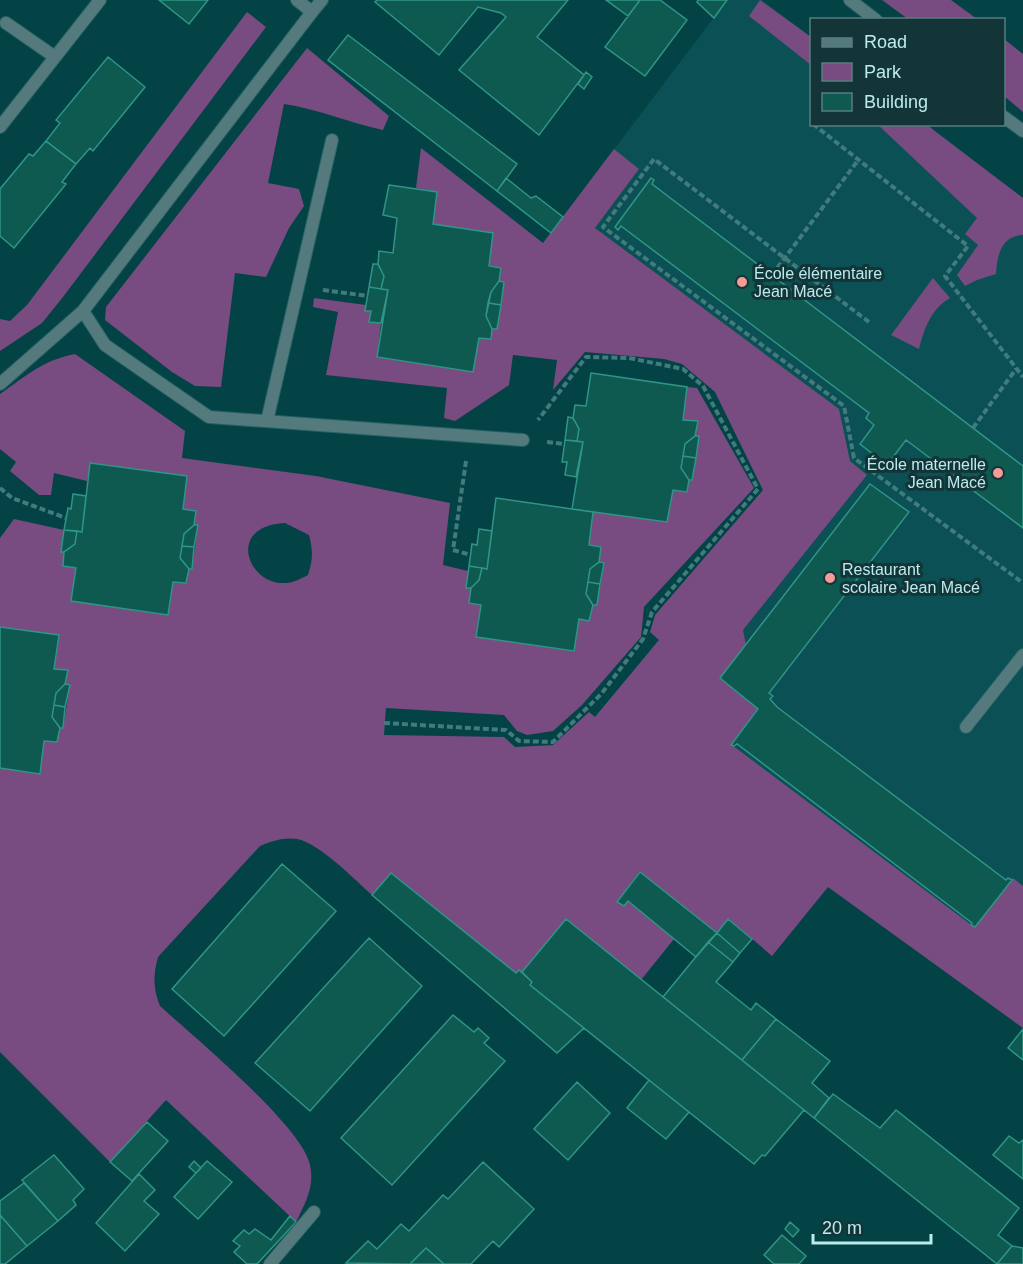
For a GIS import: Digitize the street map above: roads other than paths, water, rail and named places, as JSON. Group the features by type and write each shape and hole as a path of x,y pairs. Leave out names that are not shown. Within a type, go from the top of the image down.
{"street":[{"path":"0,127 100,0"},
{"path":"297,0 312,12"},
{"path":"0,384 83,311 322,0"},
{"path":"850,0 873,18"},
{"path":"6,23 55,57"},
{"path":"1005,118 1023,131"},
{"path":"267,421 332,140"},
{"path":"83,311 105,345 209,417 523,440"},
{"path":"966,727 1023,655"},
{"path":"270,1264 314,1212"}],"place":[{"name":"École élémentaire Jean Macé","path":"742,282"},
{"name":"École maternelle Jean Macé","path":"998,473"},
{"name":"Restaurant scolaire Jean Macé","path":"830,578"}]}
